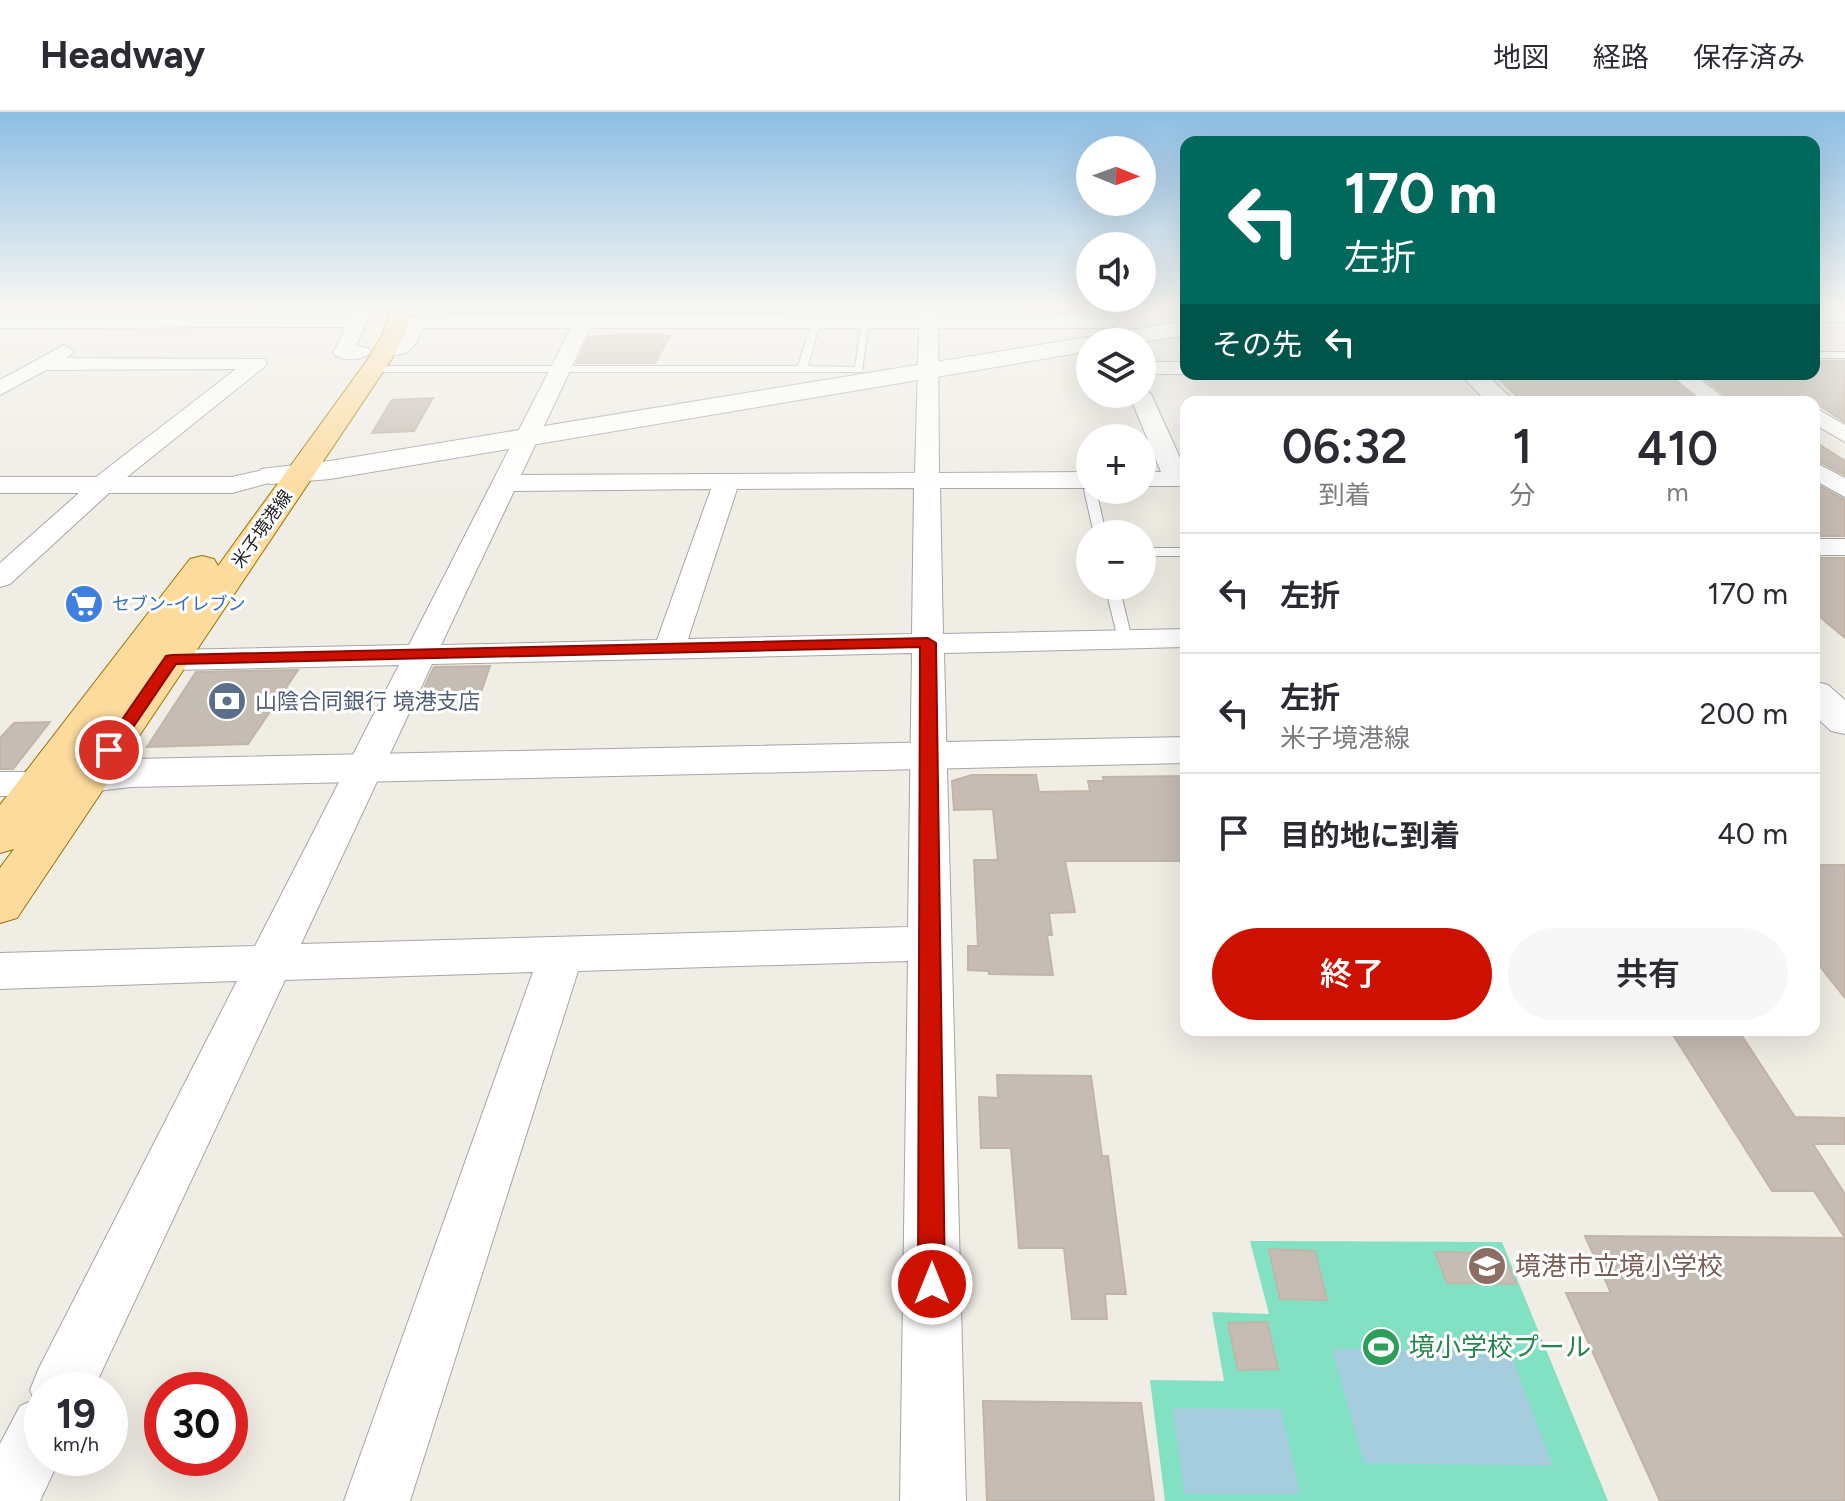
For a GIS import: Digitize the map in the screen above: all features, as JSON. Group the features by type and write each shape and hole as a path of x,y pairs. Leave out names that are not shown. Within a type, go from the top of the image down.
{"main road":[{"name":"米子境港線","path":"0,905 172,660 349,370"},
{"name":"米子境港線","path":"0,837 20,784 285,474"}],"street":[{"path":"0,389 33,370"},
{"path":"1,576 110,478 248,370"},
{"path":"70,1372 561,370"},
{"path":"0,471 232,485 941,370"},
{"path":"928,372 933,1501"},
{"path":"1478,380 1496,396"},
{"path":"1687,380 1710,396"},
{"path":"1147,408 1180,475"},
{"path":"1820,418 1845,435"},
{"path":"1820,462 1845,462"},
{"path":"1820,473 1845,489"},
{"path":"0,485 110,478"},
{"path":"506,483 927,479 1076,484"},
{"path":"1156,479 1180,479"},
{"path":"670,647 727,481"},
{"path":"1820,547 1845,547"},
{"path":"172,660 1180,638"},
{"path":"1820,699 1845,722"},
{"path":"1820,735 1845,735"},
{"path":"20,784 91,776 1180,750"},
{"path":"0,971 560,957 930,943"},
{"path":"377,1501 560,957"},
{"path":"6,1501 24,1464"}],"lane":[{"path":"1156,552 1180,552"},
{"path":"1115,600 1125,639"}],"green space":[{"name":"境小学校プール","path":"1250,1241 1502,1242 1608,1501 1165,1501 1150,1380 1224,1381 1212,1312 1269,1314"}],"water":[{"path":"1332,1349 1509,1350 1553,1466 1364,1463"},
{"path":"1172,1408 1281,1409 1300,1494 1185,1494"}],"building":[{"path":"1820,370 1845,370 1845,422 1820,406 1820,396 1727,396 1706,380 1820,380"},
{"path":"1500,380 1673,380 1693,396 1517,396"},
{"path":"433,398 414,431 372,433 392,400"},
{"path":"1820,445 1845,461 1845,475 1820,462"},
{"path":"1820,486 1845,500 1845,536 1820,536"},
{"path":"1820,558 1845,558 1845,638 1820,617"},
{"path":"490,666 478,701 417,703 434,667"},
{"path":"298,670 248,744 147,747 196,672"},
{"path":"50,722 13,769 0,769 0,738 14,723"},
{"path":"972,775 1036,775 1039,792 1090,791 1088,781 1104,781 1103,777 1180,776 1180,861 1065,861 1075,912 1049,913 1052,935 1047,935 1053,975 989,974 989,971 968,970 968,946 978,946 974,860 998,860 993,809 954,810 952,781"},
{"path":"1820,865 1845,865 1845,998 1820,967"},
{"path":"1674,1036 1742,1036 1795,1117 1845,1118 1845,1144 1813,1144 1845,1194 1845,1238 1814,1191 1772,1191"},
{"path":"997,1075 1091,1076 1102,1156 1108,1156 1126,1294 1105,1294 1107,1319 1072,1319 1064,1248 1019,1248 1011,1148 981,1148 979,1097 998,1098"},
{"path":"1585,1236 1845,1238 1845,1501 1660,1501 1566,1293 1611,1293"},
{"path":"1269,1249 1315,1251 1327,1300 1280,1299"},
{"path":"1435,1252 1503,1253 1516,1284 1447,1283"},
{"path":"1267,1322 1278,1369 1238,1370 1228,1323"},
{"path":"983,1401 1141,1403 1154,1501 987,1501"}],"place":[{"name":"セブン-イレブン","path":"84,604"},
{"name":"山陰合同銀行 境港支店","path":"227,701"},
{"name":"境港市立境小学校","path":"1487,1266"},
{"name":"境小学校プール","path":"1381,1347"}],"route":[{"path":"109,750 172,660 928,643 932,1284"}]}
